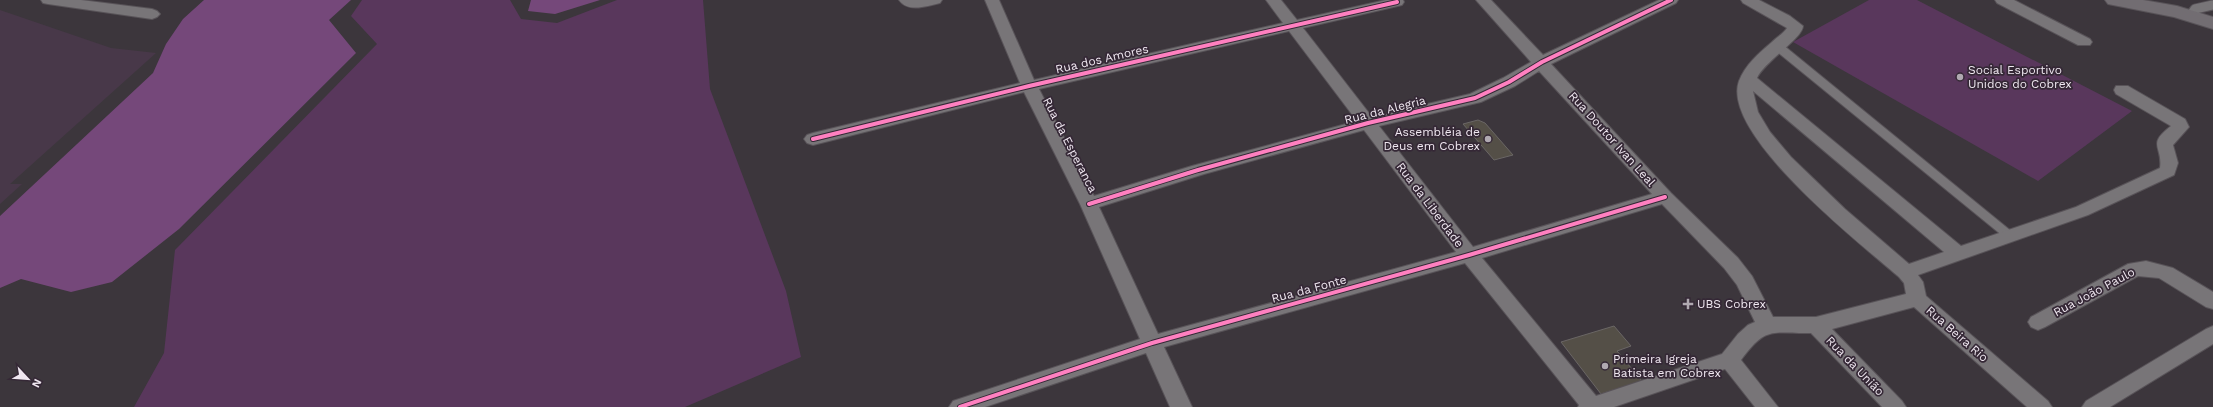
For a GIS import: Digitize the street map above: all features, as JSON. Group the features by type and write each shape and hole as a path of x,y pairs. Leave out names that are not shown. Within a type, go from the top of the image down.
{"street":[{"path":"48,0 152,14"},
{"path":"906,0 912,4 934,0"},
{"name":"Rua da Esperanca","path":"992,0 1029,86 1089,204 1181,407"},
{"name":"Rua da Liberdade","path":"1273,0 1469,255 1591,406"},
{"name":"Rua Doutor Ivan Leal","path":"1483,0 1542,62 1665,197 1736,269 1756,299 1767,325"},
{"name":"Rua da Alegria","path":"1089,204 1198,170 1368,123 1475,98 1496,89 1542,62 1671,0"},
{"path":"1748,0 1795,26 1795,30 1776,45 1751,72 1745,93 1750,115 1766,140 1800,179 1906,272 1913,282 1917,299"},
{"path":"2002,0 2084,42"},
{"path":"2114,0 2190,16 2213,23"},
{"name":"Rua dos Amores","path":"813,139 1029,86 1397,2"},
{"path":"1749,79 1958,254"},
{"path":"1906,272 2082,211 2168,171 2169,166 2164,143 2166,138 2181,127 2179,123 2122,90"},
{"name":"Rua da Fonte","path":"960,407 1152,343 1469,255 1665,197"},
{"name":"Rua João Paulo","path":"2038,322 2135,268 2145,267 2169,274 2213,302"},
{"name":"Rua Beira Rio","path":"1767,325 1816,325 1917,299 2041,407"},
{"path":"1591,406 1729,360 1750,334 1767,325"},
{"name":"Rua da União","path":"1816,325 1895,407"},
{"path":"2094,407 2213,334"},
{"path":"1729,360 1767,407"}],"lane":[{"path":"2190,16 2194,9 2213,5"},
{"path":"1776,45 2010,236"}],"shaded area":[{"path":"204,0 351,0 329,20 356,53 179,229 112,282 71,292 21,279 0,288 0,216 153,73 166,44 183,19"},
{"path":"362,0 510,0 521,19 557,23 617,0 703,0 710,89 786,291 801,357 685,407 134,407 164,353 175,250 377,44 351,16"},
{"path":"531,0 600,0 555,14 528,11"},
{"name":"Social Esportivo Unidos do Cobrex","path":"1869,0 1917,0 2132,111 2038,181 1793,42"},
{"path":"0,10 111,48 156,53 10,184 22,184 0,204"}],"building":[{"name":"Assembléia de Deus em Cobrex","path":"1478,120 1485,123 1513,155 1494,160 1463,124"},
{"name":"Primeira Igreja Batista em Cobrex","path":"1614,326 1631,346 1617,351 1642,381 1601,394 1561,342"}],"cycle path":[{"path":"1089,204 1198,170 1368,123 1475,98 1509,82 1542,62 1671,0"},
{"path":"813,139 1029,86 1397,2"},
{"path":"960,407 1152,343 1469,255 1665,197"}],"place":[{"name":"Social Esportivo Unidos do Cobrex","path":"1960,77"},
{"name":"Assembléia de Deus em Cobrex","path":"1488,139"},
{"name":"UBS Cobrex","path":"1688,304"},
{"name":"Primeira Igreja Batista em Cobrex","path":"1605,366"}]}
